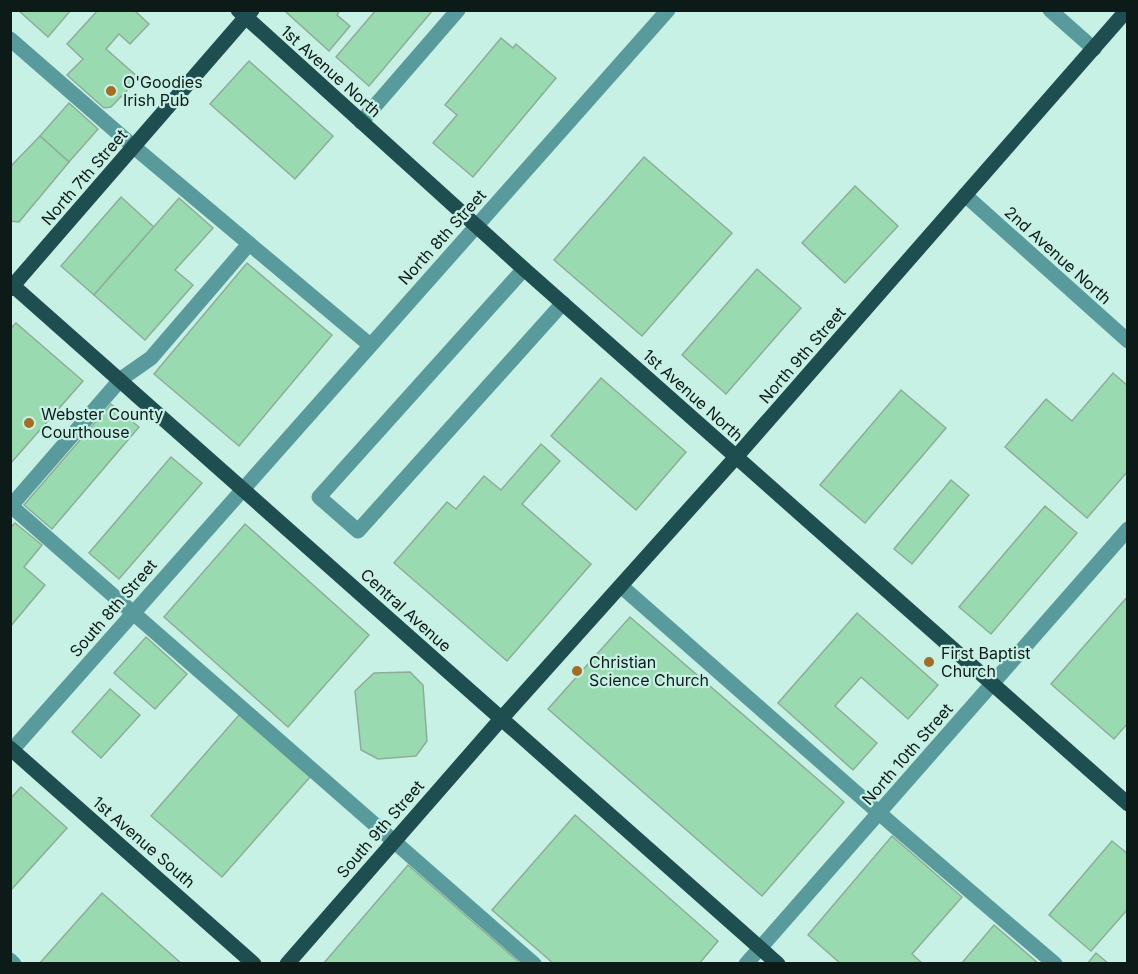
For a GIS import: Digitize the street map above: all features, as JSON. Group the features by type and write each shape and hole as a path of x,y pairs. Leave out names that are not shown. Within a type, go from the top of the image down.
{"main road":[{"name":"North 9th Street","path":"501,719 736,457 1127,10"},
{"name":"1st Avenue North","path":"245,13 361,122 524,269 1128,804"},
{"name":"North 7th Street","path":"11,286 134,147 245,13"},
{"name":"Central Avenue","path":"11,286 121,379 778,963"},
{"name":"South 9th Street","path":"287,963 501,719"},
{"name":"1st Avenue South","path":"11,750 255,963"}],"street":[{"path":"361,122 458,10"},
{"name":"North 8th Street","path":"243,488 668,10"},
{"path":"1050,10 1094,49"},
{"path":"10,39 134,147 370,345"},
{"name":"2nd Avenue North","path":"965,195 1128,341"},
{"path":"249,243 151,358 121,379 11,506 534,963"},
{"path":"524,269 319,497 358,531 563,303"},
{"name":"South 8th Street","path":"11,750 243,488"},
{"name":"North 10th Street","path":"746,963 1128,529"},
{"path":"621,586 1054,963"},
{"path":"10,960 14,963"}],"building":[{"path":"18,10 71,10 48,37"},
{"path":"98,10 134,10 149,24 130,44 119,34 106,49 139,78 111,107 104,108 67,75 83,59 67,44"},
{"path":"287,10 340,10 337,15 350,26 329,51 286,12"},
{"path":"376,10 433,10 369,86 336,57"},
{"path":"501,38 513,48 516,44 556,78 473,177 433,143 457,115 445,105"},
{"path":"249,61 333,136 295,179 210,104"},
{"path":"69,103 98,129 69,162 40,136"},
{"path":"40,136 69,162 19,222 10,221 10,167"},
{"path":"644,157 732,233 642,336 554,260"},
{"path":"855,186 898,226 845,283 802,243"},
{"path":"121,197 154,227 94,295 61,266"},
{"path":"179,198 213,228 175,270 193,285 145,340 94,295"},
{"path":"247,263 332,335 239,446 154,374"},
{"path":"757,269 801,308 726,394 682,355"},
{"name":"Webster County Courthouse","path":"16,323 83,381 10,464 10,329"},
{"path":"1113,373 1128,386 1128,471 1087,518 1005,447 1046,399 1072,421"},
{"path":"601,378 686,452 636,510 551,436"},
{"path":"901,390 946,428 865,523 820,485"},
{"path":"111,404 139,427 52,529 24,505"},
{"path":"541,444 560,461 522,504 591,564 507,661 394,563 447,502 456,509 484,476 501,490"},
{"path":"171,457 202,483 119,579 89,553"},
{"path":"951,480 969,495 912,564 894,549"},
{"path":"1045,506 1077,533 991,634 959,607"},
{"path":"15,523 42,545 24,567 45,585 10,627 10,528"},
{"path":"245,524 369,635 288,727 164,617"},
{"path":"1128,596 1128,723 1114,739 1051,684"},
{"path":"857,613 938,685 908,719 861,677 835,706 877,743 853,770 778,703"},
{"path":"630,617 844,802 762,896 548,709"},
{"path":"146,637 187,674 155,709 114,673"},
{"path":"410,672 423,685 427,741 416,756 378,759 361,750 355,691 374,673"},
{"path":"110,689 140,715 101,758 72,732"},
{"path":"239,715 310,777 222,877 151,816"},
{"path":"21,787 67,828 10,891 10,799"},
{"path":"575,815 718,941 699,964 554,964 492,910"},
{"path":"892,836 962,897 912,954 923,964 841,964 808,935"},
{"path":"1112,841 1128,854 1128,909 1091,951 1049,915"},
{"path":"408,865 521,964 323,964"},
{"path":"102,893 182,964 39,964"},
{"path":"994,925 1039,964 961,964"},
{"path":"1096,953 1109,964 1087,964"}],"place":[{"name":"O'Goodies Irish Pub","path":"111,91"},
{"name":"Webster County Courthouse","path":"29,423"},
{"name":"First Baptist Church","path":"929,662"},
{"name":"Christian Science Church","path":"577,671"}]}
